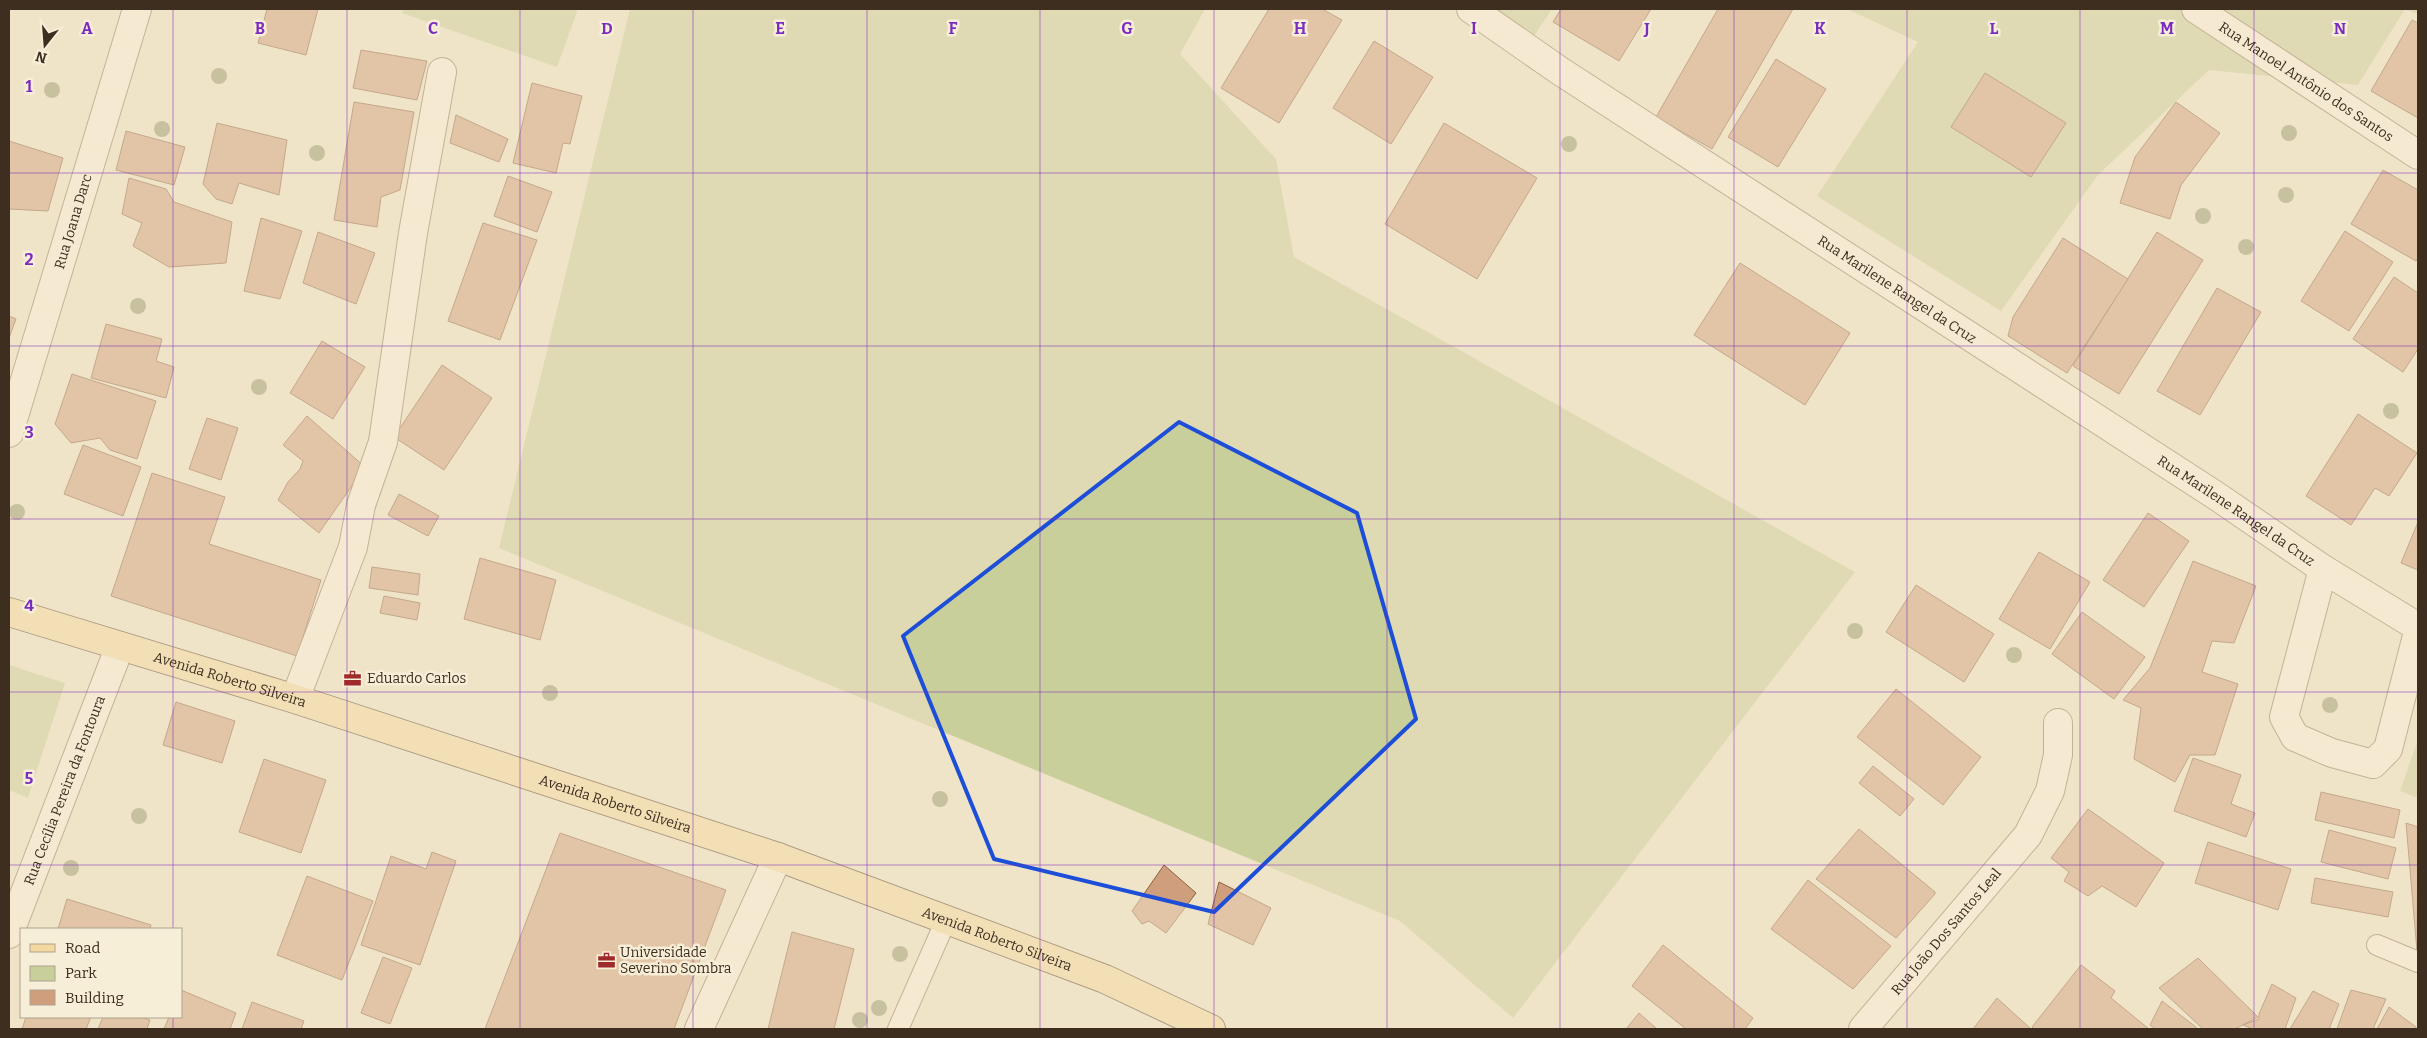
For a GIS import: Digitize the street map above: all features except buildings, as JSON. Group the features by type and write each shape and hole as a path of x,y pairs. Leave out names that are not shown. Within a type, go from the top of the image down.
{"main road":[{"name":"Avenida Roberto Silveira","path":"9,612 295,699 778,856 1105,979 1211,1029"}],"street":[{"name":"Rua Joana Darc","path":"9,433 137,9"},
{"name":"Rua Marilene Rangel da Cruz","path":"1471,9 1560,71 2218,497 2323,569 2418,627"},
{"name":"Rua Manoel Antônio dos Santos","path":"2196,9 2418,155"},
{"path":"295,699 353,547 361,505 383,442 413,233 442,72"},
{"name":"Rua Marilene Rangel da Cruz","path":"2323,569 2284,717 2295,737 2332,753 2373,764 2388,749 2418,632"},
{"name":"Rua Cecília Pereira da Fontoura","path":"9,934 120,646"},
{"name":"Rua João Dos Santos Leal","path":"1863,1029 2028,835 2050,791 2058,755 2058,723"},
{"path":"699,1029 778,856"}],"lane":[{"path":"898,1029 947,918"},
{"path":"2377,945 2418,962"}],"highlighted area":[{"path":"1179,422 1357,513 1416,719 1214,912 994,859 903,636"}],"green space":[{"path":"404,9 578,9 557,67 402,13"},
{"path":"630,9 1205,9 1180,54 1276,159 1294,257 1855,572 1513,1018 1400,921 499,548"},
{"path":"1481,9 1552,9 1530,42"},
{"path":"1847,9 2405,9 2358,85 2209,70 2098,175 2001,311 1817,196 1918,42"},
{"path":"2405,9 2418,9 2418,14"},
{"path":"9,665 65,683 28,798 9,790"},
{"path":"2418,740 2418,798 2400,791"}],"place":[{"name":"Eduardo Carlos","path":"353,678"},
{"name":"Universidade Severino Sombra","path":"606,960"}]}
